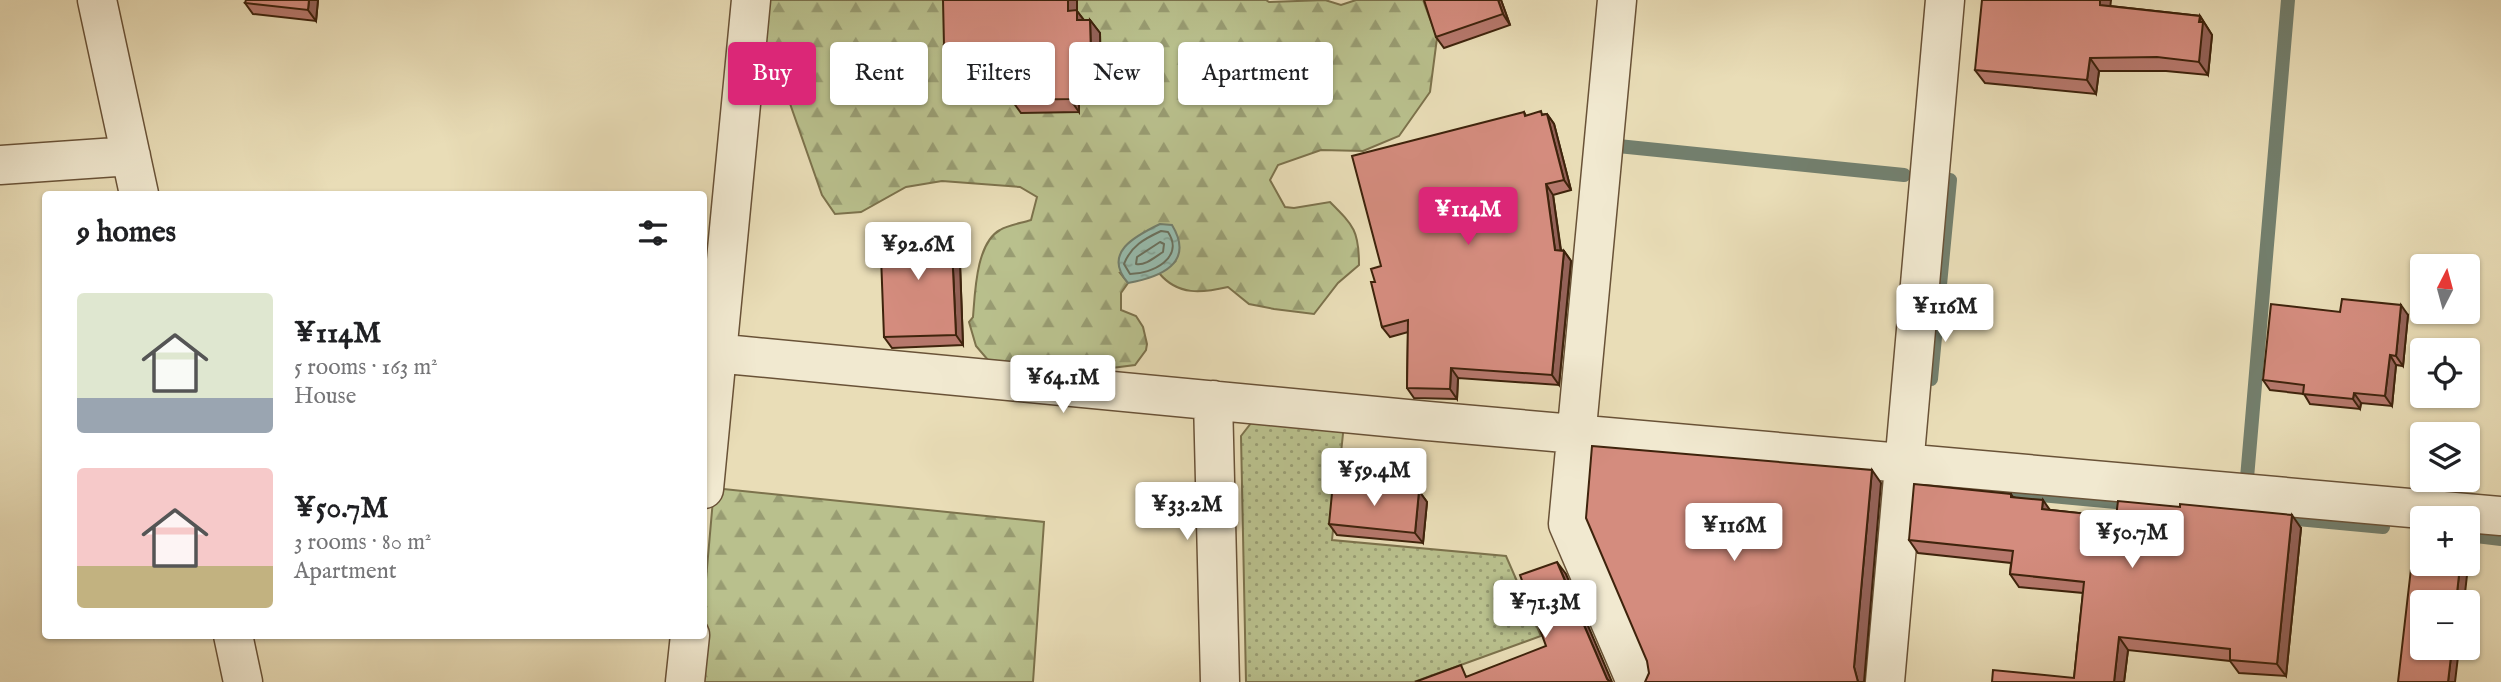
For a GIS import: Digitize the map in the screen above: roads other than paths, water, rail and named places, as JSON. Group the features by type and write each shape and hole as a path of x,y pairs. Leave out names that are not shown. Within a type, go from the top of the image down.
{"street":[{"path":"97,0 138,191"},
{"path":"707,421 710,353 751,0"},
{"path":"1617,0 1568,524 1636,682"},
{"path":"1885,682 1945,0"},
{"path":"0,165 131,156"},
{"path":"710,353 2501,516"},
{"path":"1213,400 1220,682"},
{"path":"234,639 243,682"},
{"path":"685,682 690,639"}],"water":[{"path":"1160,224 1172,225 1178,238 1177,258 1162,272 1128,283 1121,272 1120,254 1132,240"}],"waterway":[{"path":"2247,478 2288,0"},
{"path":"1618,146 1904,175"},
{"path":"1931,379 1950,180"},
{"path":"1945,486 2137,504"},
{"path":"2276,517 2383,527"},
{"path":"2480,536 2501,539"}]}
